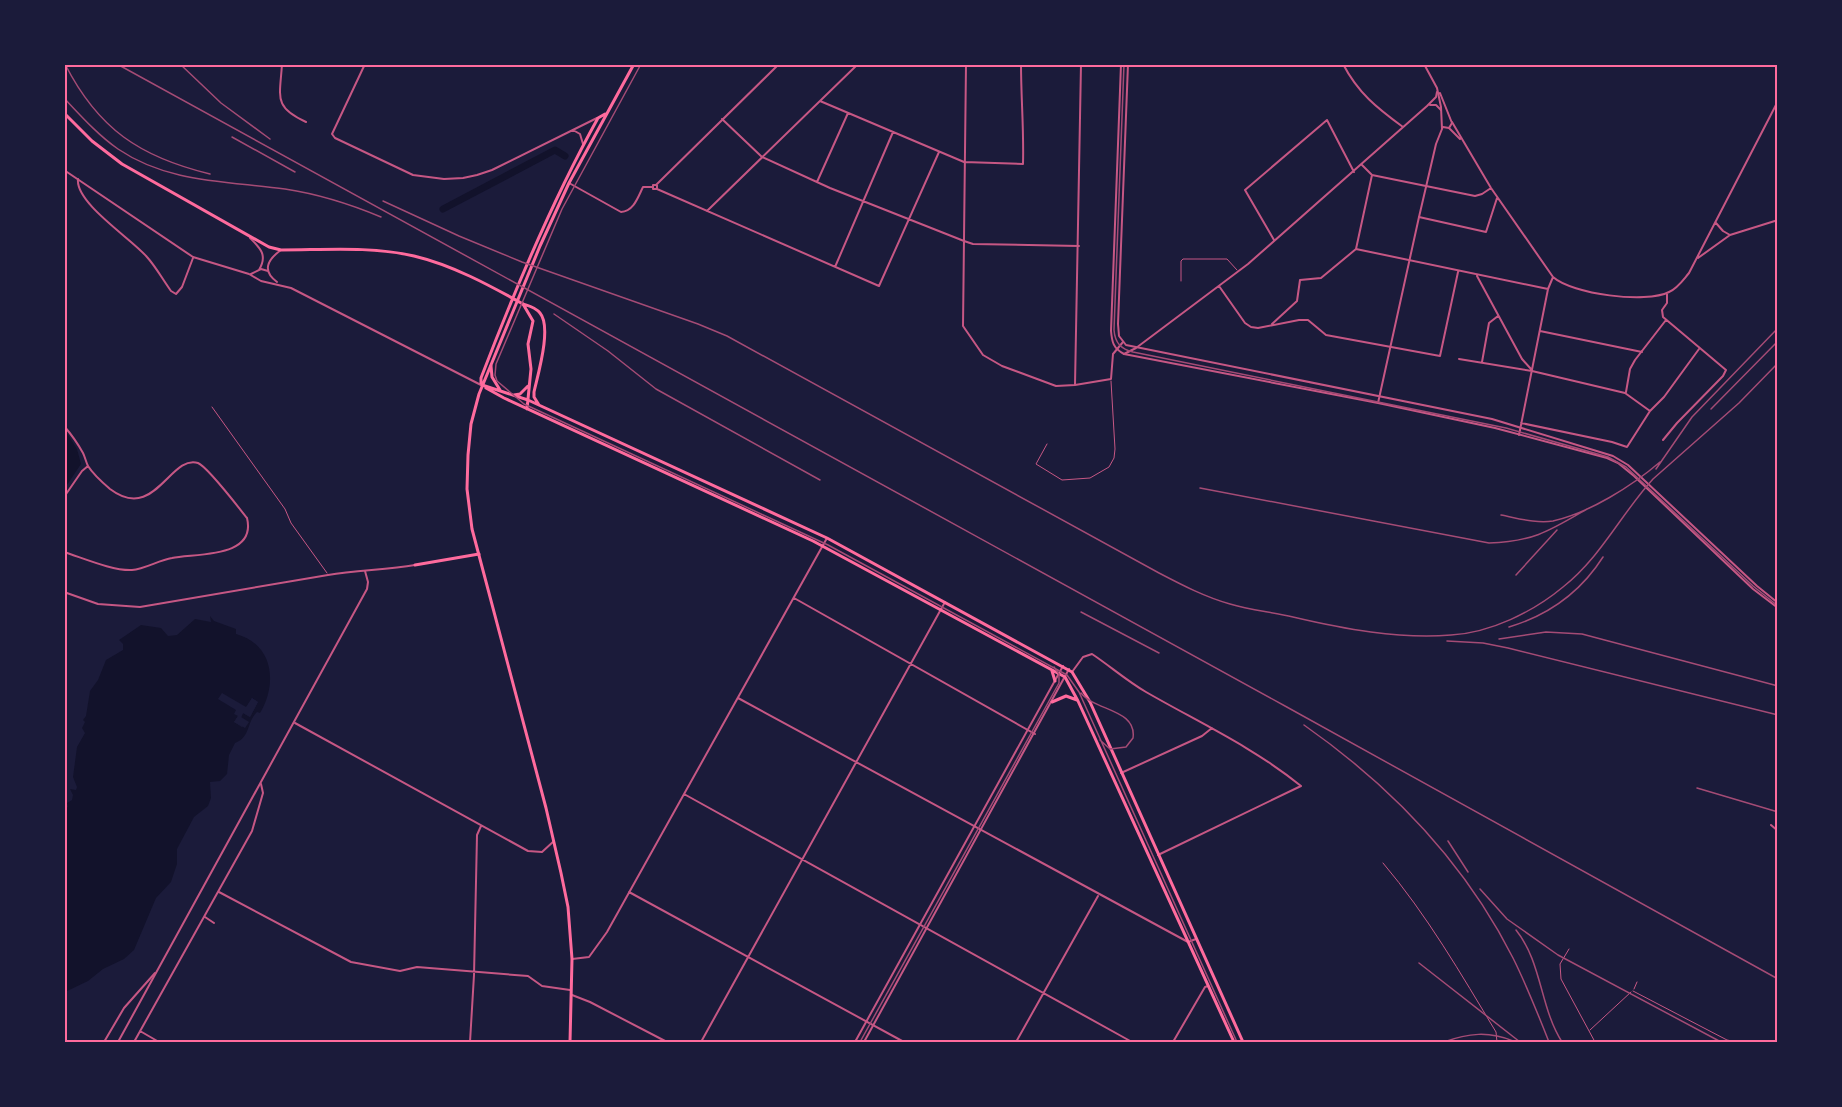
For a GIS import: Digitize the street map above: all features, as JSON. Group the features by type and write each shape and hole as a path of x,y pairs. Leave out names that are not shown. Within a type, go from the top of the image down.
{"main road":[{"path":"538,245 634,64"},
{"path":"482,385 481,378 583,145 598,117 607,112"},
{"path":"64,113 92,141 122,164 250,238 281,250 357,249 413,256 453,269 538,311 544,319 545,330 534,392 534,397 540,406"},
{"path":"523,304 533,321 528,344 531,365 527,409"},
{"path":"508,315 482,385 471,424 467,475 470,516 554,841 567,907 572,959 570,1042"},
{"path":"491,362 492,377 501,392"},
{"path":"482,385 528,400 827,538 1071,670 1090,702 1243,1042"},
{"path":"482,385 527,409 822,546 1065,677 1234,1042"},
{"path":"510,396 520,394 529,385"},
{"path":"415,565 479,554"},
{"path":"1048,668 1053,673 1055,681"},
{"path":"1052,702 1066,696 1078,701"}],"street":[{"path":"282,64 280,98 282,105 291,116 306,122"},
{"path":"364,64 332,134 335,138 408,173 423,177 477,175 598,117"},
{"path":"657,187 779,64"},
{"path":"706,212 858,64"},
{"path":"966,64 962,321 980,352 997,364 1056,386 1111,379 1113,354 1123,342"},
{"path":"819,101 964,162 1023,164 1021,64"},
{"path":"1075,385 1081,64"},
{"path":"1121,64 1112,331 1112,343 1116,349 1124,354 1378,403 1519,435 1607,458 1618,463 1665,502 1756,586 1778,603"},
{"path":"1128,64 1118,324 1119,336 1123,342 1136,348 1492,419 1613,456 1637,473 1753,589 1778,608"},
{"path":"1343,64 1359,90 1403,127"},
{"path":"1424,64 1462,141 1497,198 1553,278 1566,287 1632,298 1667,294 1682,282 1696,260 1778,101"},
{"path":"1124,354 1136,348 1238,272 1275,241 1427,106 1436,97 1437,88"},
{"path":"1378,403 1442,123 1437,88"},
{"path":"1427,106 1436,105 1442,111"},
{"path":"817,182 848,113"},
{"path":"1442,123 1445,118 1452,121"},
{"path":"722,119 762,158 964,242 1079,246"},
{"path":"1275,241 1245,190 1328,120 1354,172"},
{"path":"1439,136 1452,125 1452,121"},
{"path":"1442,123 1462,141"},
{"path":"573,130 582,136 583,145"},
{"path":"835,267 893,132"},
{"path":"569,183 621,212 632,208 643,187 657,187 706,212 879,286 939,152"},
{"path":"1362,165 1372,175 1475,196 1491,188"},
{"path":"64,170 193,257 249,274 259,280 279,284 311,297 482,385"},
{"path":"1270,325 1298,301 1300,280 1322,278 1356,249 1372,175"},
{"path":"78,178 77,185 85,198 147,256 171,291 176,294 182,287 193,257"},
{"path":"1419,217 1486,232 1497,198"},
{"path":"1696,260 1730,234 1778,220"},
{"path":"1716,222 1721,229 1730,234"},
{"path":"250,238 264,254 263,263 256,277 259,280"},
{"path":"1356,249 1409,262 1477,276 1523,282 1548,289"},
{"path":"264,281 268,278 267,264 270,258 281,250"},
{"path":"249,274 263,269 279,284"},
{"path":"1219,286 1245,323 1251,327 1258,328 1308,320 1326,335 1440,356 1458,272"},
{"path":"1477,276 1522,359 1532,371"},
{"path":"1519,435 1548,289 1553,278"},
{"path":"1663,440 1726,373 1724,368 1666,320 1662,314 1667,303 1667,294"},
{"path":"1482,362 1489,323 1498,316"},
{"path":"1625,393 1630,369 1666,320"},
{"path":"1540,331 1642,351"},
{"path":"1521,423 1627,447 1650,411 1664,397 1699,349"},
{"path":"1459,359 1532,371 1625,393 1650,411"},
{"path":"64,426 83,453 88,466 109,488 121,496 135,499 148,495 182,467 198,463 204,467 247,518 248,530 240,542 223,551 173,557 133,570 64,552"},
{"path":"64,498 88,466"},
{"path":"572,959 586,958 593,954 827,538"},
{"path":"64,592 98,604 140,607 328,575 379,571 415,565"},
{"path":"118,1042 367,590 368,582 365,571"},
{"path":"794,598 1035,734"},
{"path":"701,1042 945,602"},
{"path":"864,1042 1065,677 1083,657 1092,654 1143,691 1213,728 1278,768 1301,786 1158,855"},
{"path":"855,1042 1063,666"},
{"path":"738,698 1188,942 1196,939"},
{"path":"295,723 528,851 542,852 554,841"},
{"path":"1121,773 1202,736 1213,728"},
{"path":"134,1042 252,831 263,793 261,784"},
{"path":"684,794 1132,1042"},
{"path":"1771,825 1778,831"},
{"path":"470,1042 477,836 481,826"},
{"path":"219,892 357,964 400,971 417,967 528,975 542,986 572,993 668,1042"},
{"path":"629,892 904,1042"},
{"path":"1016,1042 1099,895"},
{"path":"205,917 214,923"},
{"path":"104,1042 127,1004 155,973"},
{"path":"1173,1042 1205,987 1208,986"},
{"path":"140,1031 159,1042"}],"lane":[{"path":"1181,281 1181,261 1183,259 1227,260 1238,272"},
{"path":"1047,444 1036,464 1062,480 1090,478 1109,467 1114,459 1111,379"},
{"path":"212,407 285,509 291,523 328,575"},
{"path":"1383,863 1408,892 1434,931 1496,1032 1497,1042"},
{"path":"1569,949 1560,964 1561,978 1595,1042"},
{"path":"1588,1031 1633,991 1637,982"},
{"path":"1633,991 1727,1040 1737,1042"}],"shaded area":[{"path":"65,430 77,449 81,464 65,488"},
{"path":"210,616 214,621 236,629 236,634 258,646 265,655 270,677 266,701 260,713 257,712 254,716 244,737 235,743 229,755 227,774 220,781 210,782 211,798 208,806 194,817 177,849 177,864 171,882 156,898 134,950 124,959 103,969 88,981 65,992 64,809 72,800 73,795 70,789 76,790 77,787 73,777 77,747 85,733 82,728 90,691 98,680 106,660 123,650 123,644 119,640 141,625 161,628 168,636 177,635 195,619 211,622","holes":["222,694 246,708 252,698 258,702 250,717 243,713 241,718 246,722 242,727 234,722 238,716 237,710 219,699"]}],"pier":[{"path":"222,693 246,707 252,698 258,702 250,717 243,713 241,717 249,722 245,728 234,722 238,716 234,714 236,710 218,699"}],"waterway":[{"path":"443,209 555,150 565,156"}],"tram line":[{"path":"641,64 562,209 496,364 497,381 524,404 828,545 1067,675 1079,692 1237,1042"},
{"path":"1124,64 1114,330 1117,342 1122,347 1133,352 1506,428 1608,457 1626,467 1753,586 1778,606"},
{"path":"860,1042 1059,683 1059,674 1054,667"},
{"path":"1081,693 1087,699 1122,716 1129,721 1132,728 1133,738 1126,747 1110,749 1100,740"}],"railway":[{"path":"65,64 92,106 124,137 162,159 210,174"},
{"path":"117,64 1778,979"},
{"path":"180,64 221,103 270,139"},
{"path":"64,98 111,144 137,160 157,168 198,179 310,194 381,217"},
{"path":"232,137 295,172"},
{"path":"383,201 522,262 727,336 1159,573 1203,594 1245,608 1371,632 1411,636 1466,633 1496,626 1538,605 1563,587 1589,562 1653,479 1739,403 1778,363"},
{"path":"554,314 608,351 656,389 820,480"},
{"path":"1656,469 1692,417 1778,328"},
{"path":"1711,409 1778,341"},
{"path":"1501,515 1540,522 1567,517 1610,497 1660,462"},
{"path":"1200,488 1489,543 1518,540 1541,534 1587,509"},
{"path":"1516,575 1557,530"},
{"path":"1509,627 1537,616 1562,601 1574,592 1603,557"},
{"path":"1081,612 1159,653"},
{"path":"1499,639 1546,632 1582,634 1778,686"},
{"path":"1447,641 1483,643 1508,648 1778,715"},
{"path":"1304,725 1367,774 1396,800 1449,859 1494,923 1528,990 1549,1042"},
{"path":"1697,788 1778,812"},
{"path":"1448,841 1468,872"},
{"path":"1480,889 1507,919 1558,955 1721,1042"},
{"path":"1516,930 1531,956 1549,1015 1562,1042"},
{"path":"1419,963 1520,1042"},
{"path":"1444,1042 1478,1034 1513,1041"}]}
